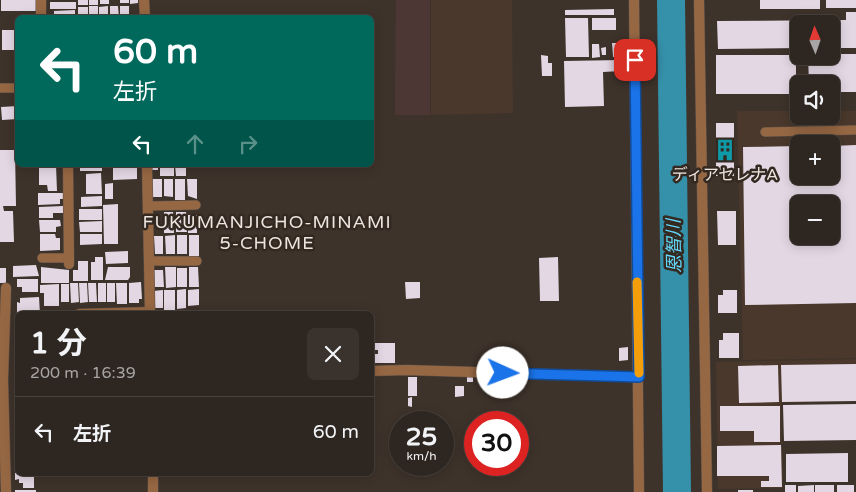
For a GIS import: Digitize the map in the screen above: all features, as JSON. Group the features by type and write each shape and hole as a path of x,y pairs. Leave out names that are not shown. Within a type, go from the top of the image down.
{"street":[{"path":"41,0 41,15"},
{"path":"144,0 145,15"},
{"path":"634,0 639,492"},
{"path":"699,0 706,492"},
{"path":"68,167 69,261"},
{"path":"147,167 150,311"},
{"path":"6,288 3,299 2,352 6,492"},
{"path":"374,371 406,370 639,377"},
{"path":"153,476 153,492"}],"lane":[{"path":"0,88 15,88"},
{"path":"765,132 856,130"},
{"path":"148,206 196,206"},
{"path":"42,258 69,261"},
{"path":"149,261 197,261"}],"shaded area":[{"path":"396,0 430,0 430,115 395,115"},
{"path":"431,0 512,0 513,113 431,115"},
{"path":"737,111 790,111 790,125 840,125 840,111 856,111 856,358 743,360"},
{"path":"856,359 856,401 781,403 783,488 718,489 716,362"}],"building":[{"path":"1,0 36,0 36,11 1,11"},
{"path":"78,0 88,0 88,5 78,5"},
{"path":"89,0 98,0 98,5 89,5"},
{"path":"100,0 109,0 109,4 100,4"},
{"path":"120,0 129,0 129,3 120,3"},
{"path":"130,0 138,0 138,3 130,4"},
{"path":"760,0 820,0 820,9 760,9"},
{"path":"826,0 856,0 856,8 826,8"},
{"path":"50,2 76,2 76,9 50,9"},
{"path":"89,6 98,6 98,15 89,15"},
{"path":"108,6 108,15 99,15 99,7"},
{"path":"110,6 118,6 119,15 110,15"},
{"path":"120,6 129,6 129,15 120,15"},
{"path":"78,7 88,7 88,15 78,15"},
{"path":"614,9 614,15 565,15 565,10"},
{"path":"75,10 75,15 54,15 54,11"},
{"path":"846,12 856,12 856,48 840,48 840,20 846,20"},
{"path":"565,18 588,18 589,57 566,57"},
{"path":"592,18 616,18 616,30 592,30"},
{"path":"790,20 790,48 718,49 717,21"},
{"path":"2,30 14,30 14,50 2,50"},
{"path":"612,43 622,43 622,57 613,57"},
{"path":"592,44 599,44 600,57 592,58"},
{"path":"606,47 606,55 602,55 601,48"},
{"path":"840,54 856,54 856,92 840,92 840,75 809,75 808,65 840,65"},
{"path":"541,55 548,56 548,63 552,63 552,76 542,76"},
{"path":"716,55 790,55 790,65 796,65 796,75 790,75 790,94 716,94"},
{"path":"621,60 621,71 603,72 604,106 565,107 564,61"},
{"path":"15,106 15,119 2,120 1,107"},
{"name":"ディアセレナA","path":"716,123 734,123 734,176 716,176"},
{"path":"856,145 856,303 745,305 743,147 790,146 790,185 840,185 840,146"},
{"path":"0,150 15,150 16,206 3,206 4,211 13,211 14,242 0,242"},
{"path":"39,167 56,167 57,191 48,191 47,185 39,185"},
{"path":"80,167 102,167 102,171 80,171"},
{"path":"113,167 137,167 137,179 113,180"},
{"path":"151,167 158,167 158,170 151,170"},
{"path":"160,167 174,167 174,176 160,176"},
{"path":"175,167 186,167 186,176 176,176"},
{"path":"101,173 102,194 86,194 86,174"},
{"path":"152,179 162,179 162,197 152,197"},
{"path":"164,179 173,179 173,197 164,196"},
{"path":"175,179 185,179 185,200 175,200"},
{"path":"187,179 197,179 197,199 188,196"},
{"path":"113,183 113,199 105,199 105,184"},
{"path":"38,193 63,193 63,199 60,199 60,204 38,205"},
{"path":"102,196 102,206 81,207 81,197"},
{"path":"118,204 118,244 104,244 103,205"},
{"path":"63,206 63,213 53,213 53,218 39,218 39,207"},
{"path":"79,209 102,209 102,220 79,220"},
{"path":"717,211 736,211 736,245 718,245"},
{"path":"164,212 173,212 174,233 164,233"},
{"path":"176,212 186,212 187,232 176,232"},
{"path":"188,215 197,215 197,233 188,233"},
{"path":"39,220 60,220 61,226 56,227 56,232 40,232"},
{"path":"102,221 102,232 80,232 79,222"},
{"path":"40,234 55,234 56,238 60,238 60,250 40,251"},
{"path":"80,234 102,234 102,244 80,245"},
{"path":"175,235 175,254 166,254 165,236"},
{"path":"177,235 187,235 187,254 177,254"},
{"path":"189,235 199,235 199,256 189,256"},
{"path":"154,236 163,236 163,254 155,254"},
{"path":"128,251 128,263 106,264 105,252"},
{"path":"95,257 103,257 103,280 91,280 91,262 95,262"},
{"path":"558,257 559,301 540,301 539,258"},
{"path":"78,261 88,261 88,281 73,281 73,270 78,270"},
{"path":"36,265 39,276 13,277 13,266"},
{"path":"41,267 69,270 69,283 41,283"},
{"path":"108,267 130,267 130,277 128,280 105,280"},
{"path":"165,267 176,267 176,287 166,288"},
{"path":"189,267 198,267 199,287 189,287"},
{"path":"0,268 6,268 6,283 0,283"},
{"path":"177,268 187,268 187,287 177,287"},
{"path":"154,270 163,270 164,287 154,287"},
{"path":"17,279 38,279 38,292 22,292 22,287 17,287"},
{"path":"141,282 142,299 139,299 139,303 129,303 129,283"},
{"path":"405,282 420,282 420,298 406,299"},
{"path":"70,283 78,283 79,302 71,303"},
{"path":"79,283 87,283 88,302 80,303"},
{"path":"88,283 96,283 97,302 89,302"},
{"path":"98,283 106,283 106,302 98,302"},
{"path":"107,283 115,283 115,302 107,302"},
{"path":"116,283 127,283 127,304 117,304"},
{"path":"59,284 59,306 44,306 44,293 40,293 40,285"},
{"path":"61,284 69,284 69,302 61,302"},
{"path":"186,289 186,308 177,309 177,290"},
{"path":"199,289 199,305 188,306 188,290"},
{"path":"163,290 163,308 153,308 153,291"},
{"path":"164,290 175,290 175,310 164,310"},
{"path":"723,290 737,290 737,313 718,313 718,295 723,295"},
{"path":"39,297 40,311 17,311 17,302 20,303 20,298"},
{"path":"723,333 739,333 739,358 719,358 719,340 723,340"},
{"path":"374,343 395,343 395,363 374,363 374,354 378,354 378,350 374,350"},
{"path":"628,347 628,360 619,361 619,348"},
{"path":"856,364 856,401 782,402 781,365"},
{"path":"778,365 779,402 739,403 738,366"},
{"path":"467,374 473,374 473,382 467,382"},
{"path":"408,377 417,377 417,396 408,396"},
{"path":"455,386 464,386 464,396 455,397"},
{"path":"412,397 412,407 408,406 408,398"},
{"path":"856,404 856,440 784,441 783,405"},
{"path":"720,406 780,406 780,442 754,442 754,431 720,431"},
{"path":"781,445 782,487 761,487 761,481 769,481 769,476 717,476 717,446"},
{"path":"848,453 848,482 786,482 786,454"},
{"path":"15,476 34,476 34,488 23,488 23,483 19,483 19,479 15,480"},
{"path":"785,485 796,485 796,492 785,492"},
{"path":"814,485 814,492 798,492 798,486"},
{"path":"815,485 834,485 834,492 815,492"},
{"path":"837,485 854,485 854,492 837,492"},
{"path":"15,490 36,490 36,492 15,492"},
{"path":"738,490 753,490 753,492 738,492"}],"waterway":[{"name":"恩智川","path":"671,0 677,492"}],"slow traffic":[{"path":"637,282 639,373"}],"place":[{"name":"ディアセレナA","path":"725,150"}],"district":[{"name":"FUKUMANJICHO-MINAMI 5-CHOME","path":"267,232"}],"route":[{"path":"503,373 639,377 635,60"}]}
